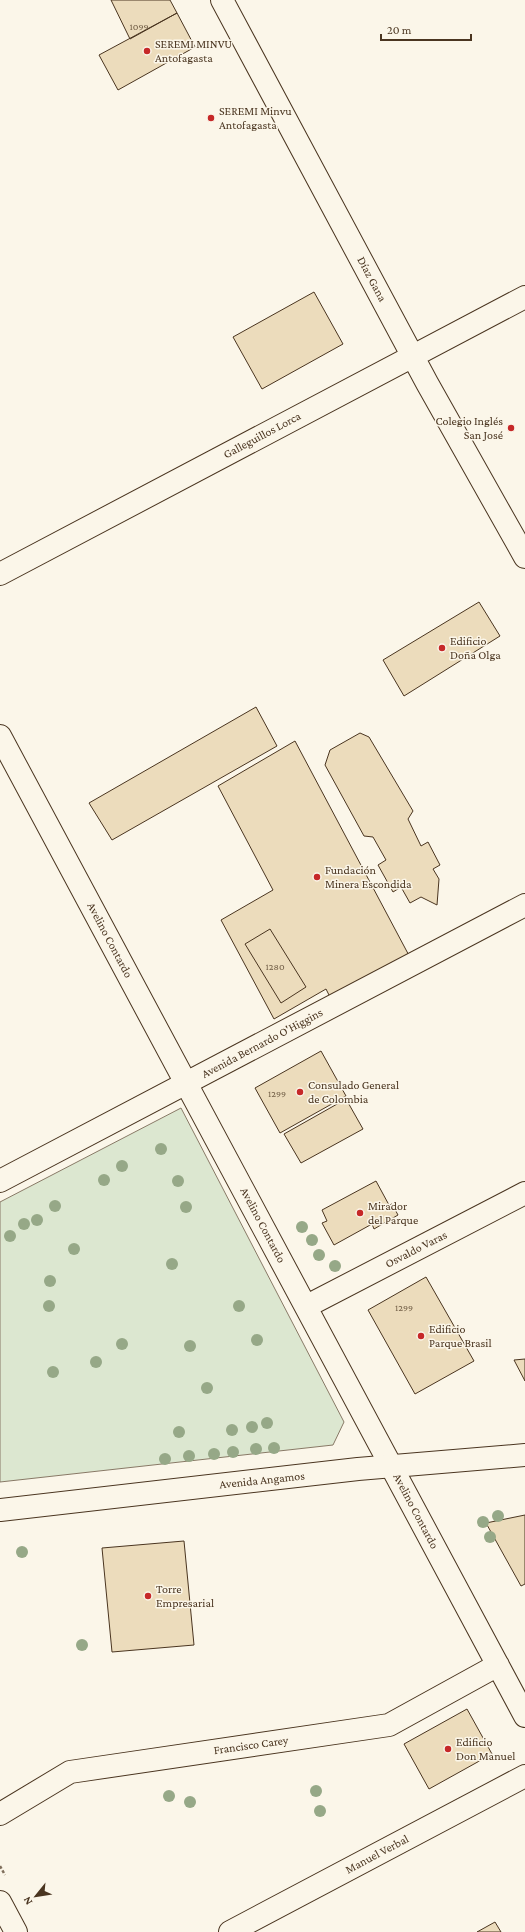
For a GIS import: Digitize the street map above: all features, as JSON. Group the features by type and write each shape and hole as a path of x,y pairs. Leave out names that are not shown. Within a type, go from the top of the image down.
{"street":[{"name":"Díaz Gana","path":"222,0 413,356 525,557"},
{"name":"Galleguillos Lorca","path":"0,574 525,297"},
{"name":"Avelino Contardo","path":"0,736 187,1082 525,1716"},
{"name":"Avenida Bernardo O'Higgins","path":"0,1181 525,905"},
{"name":"Osvaldo Varas","path":"307,1306 525,1193"},
{"name":"Avenida Angamos","path":"0,1510 392,1466 525,1455"},
{"name":"Francisco Carey","path":"0,1814 70,1772 389,1725 498,1665"},
{"name":"Manuel Verbal","path":"230,1932 525,1776"},
{"path":"0,1902 16,1932"}],"green space":[{"path":"181,1108 344,1422 333,1445 0,1482 0,1202"}],"building":[{"path":"111,0 170,0 177,13 130,39"},
{"name":"SEREMI MINVU Antofagasta","path":"177,13 195,47 118,90 99,55"},
{"path":"314,292 343,344 262,389 233,337"},
{"name":"Edificio Doña Olga","path":"479,602 500,636 404,696 383,660"},
{"path":"256,707 277,746 112,840 89,803"},
{"path":"360,733 369,737 413,811 408,819 421,846 428,842 440,865 433,869 439,879 437,905 421,897 410,903 401,887 393,892 378,865 386,860 373,837 364,836 325,765 330,750"},
{"name":"Fundación Minera Escondida","path":"295,741 413,963 334,1005 326,989 274,1019 221,920 273,890 218,786"},
{"path":"270,929 306,987 281,1003 245,944"},
{"name":"Consulado General de Colombia","path":"321,1051 346,1096 280,1133 255,1088"},
{"path":"346,1099 363,1129 301,1163 284,1134"},
{"name":"Mirador del Parque","path":"376,1181 389,1205 392,1204 398,1215 374,1229 372,1224 334,1245 322,1223 327,1221 322,1210"},
{"name":"Edificio Parque Brasil","path":"426,1277 474,1361 415,1394 368,1310"},
{"path":"525,1359 525,1381 514,1360"},
{"path":"525,1515 525,1584 521,1586 486,1523"},
{"name":"Torre Empresarial","path":"184,1541 194,1645 112,1652 102,1548"},
{"name":"Edificio Don Manuel","path":"467,1709 492,1754 429,1789 404,1744"},
{"path":"495,1922 501,1932 477,1932"}],"place":[{"name":"SEREMI MINVU Antofagasta","path":"147,51"},
{"name":"SEREMI Minvu Antofagasta","path":"211,118"},
{"name":"Colegio Inglés San José","path":"511,428"},
{"name":"Edificio Doña Olga","path":"442,648"},
{"name":"Fundación Minera Escondida","path":"317,877"},
{"name":"Consulado General de Colombia","path":"300,1092"},
{"name":"Mirador del Parque","path":"360,1213"},
{"name":"Edificio Parque Brasil","path":"421,1336"},
{"name":"Torre Empresarial","path":"148,1596"},
{"name":"Edificio Don Manuel","path":"448,1749"}]}
